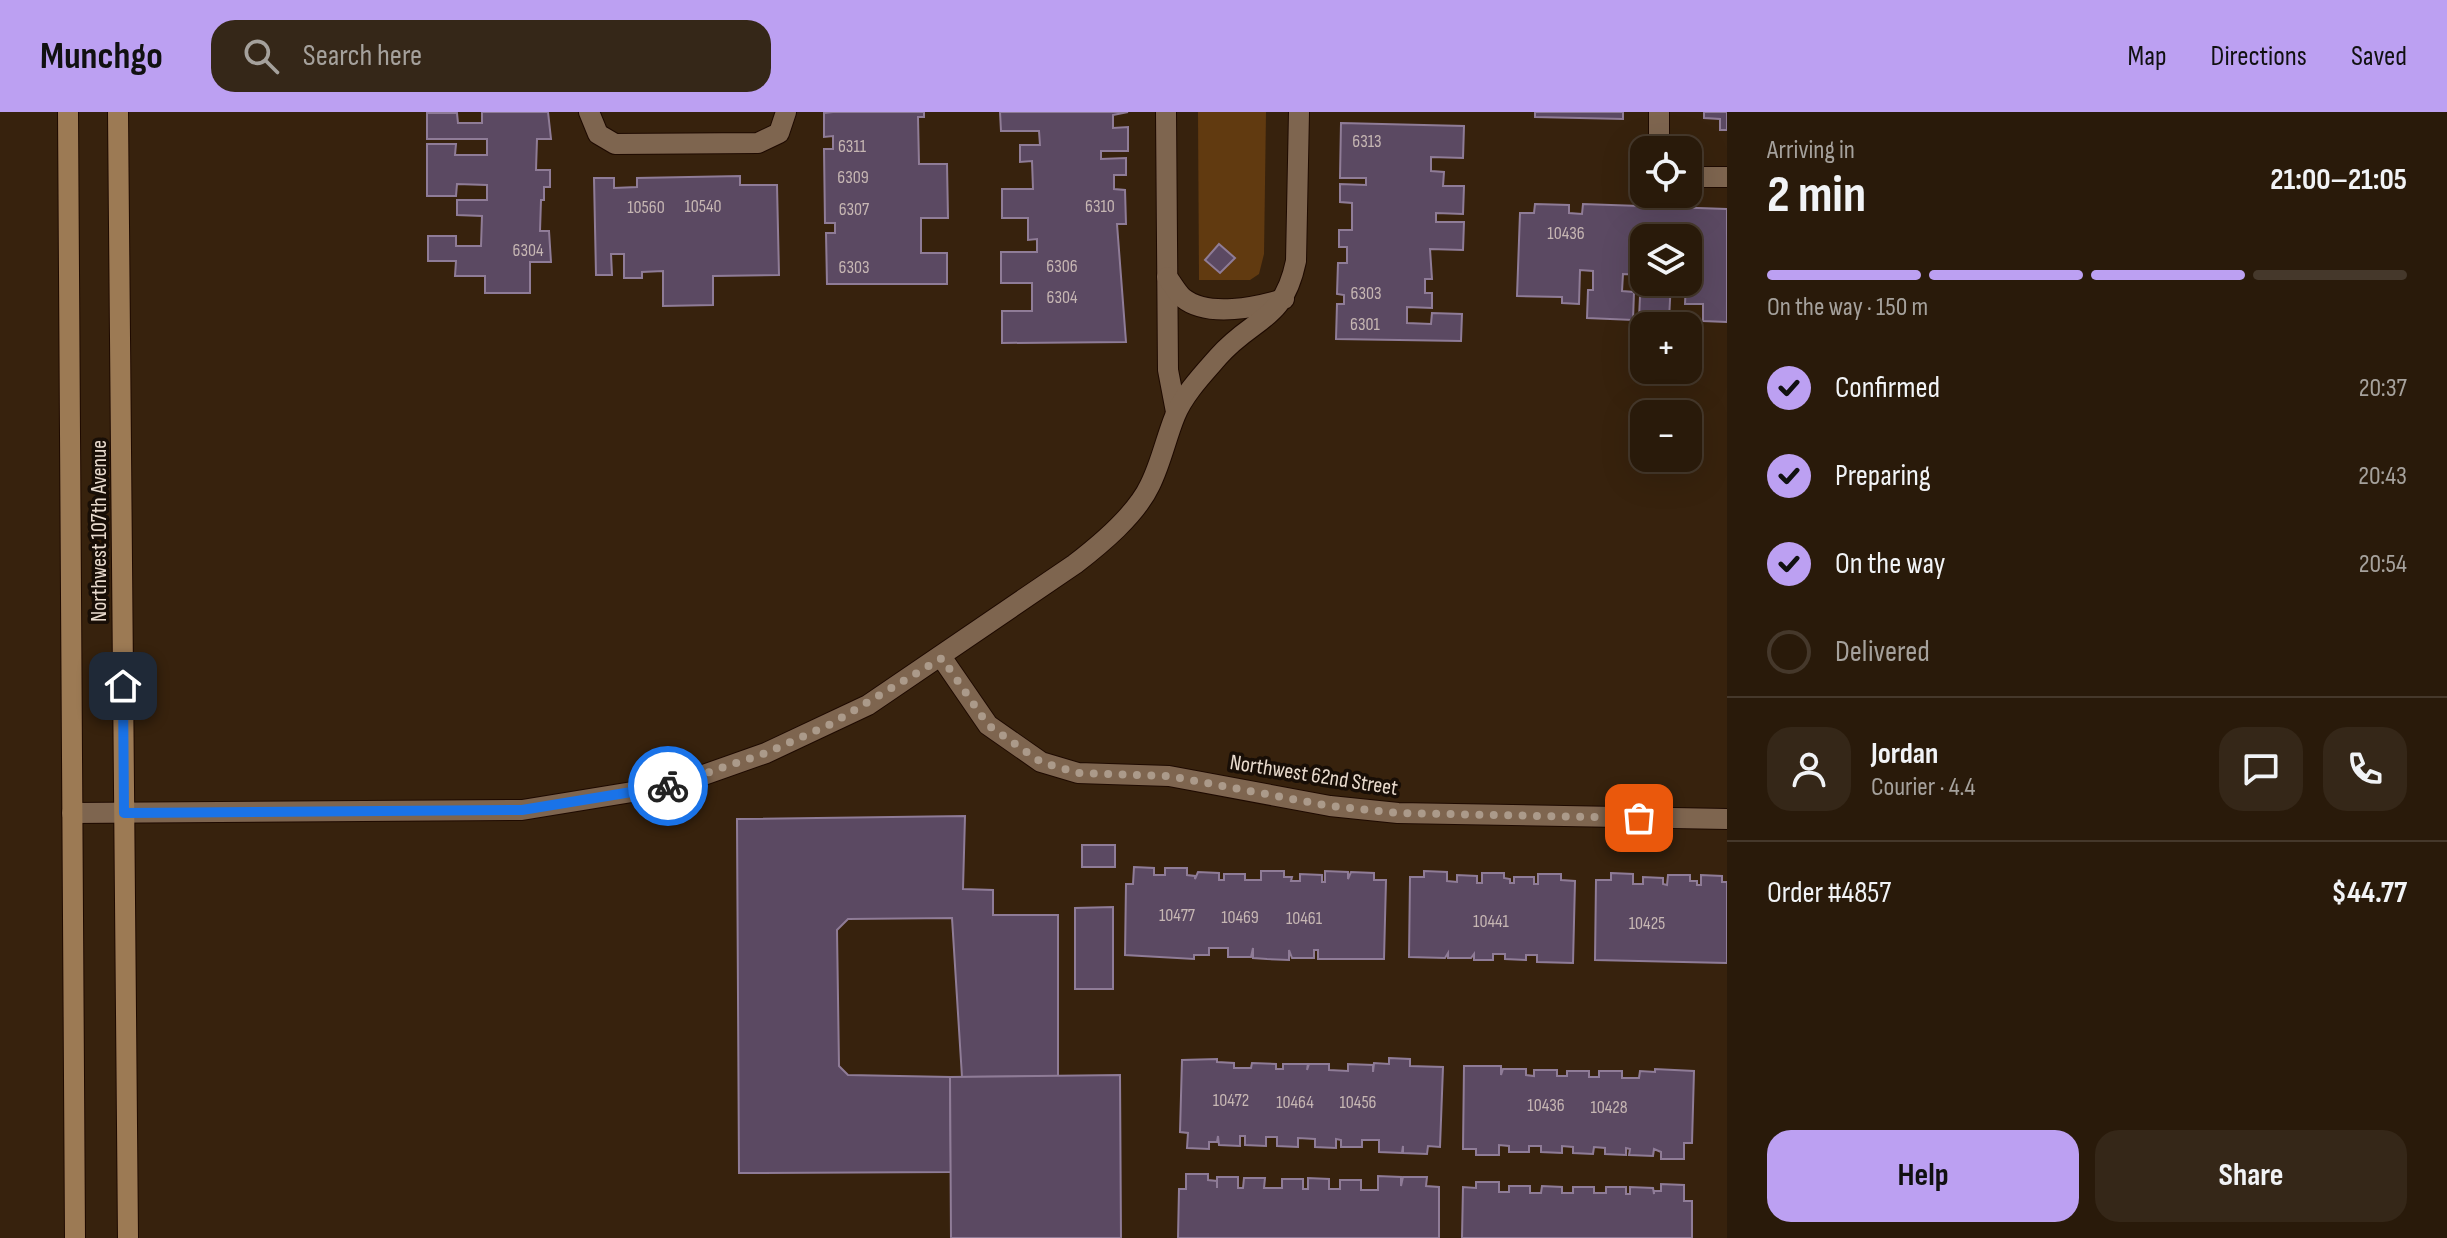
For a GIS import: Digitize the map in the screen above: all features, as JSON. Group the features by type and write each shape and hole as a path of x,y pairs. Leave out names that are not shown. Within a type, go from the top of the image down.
{"main road":[{"name":"Northwest 107th Avenue","path":"68,112 75,1238"},
{"name":"Northwest 107th Avenue","path":"118,112 128,1238"}],"street":[{"path":"589,112 598,134 615,144 758,143 779,133 786,112"},
{"path":"1166,112 1168,370 1176,412"},
{"path":"72,813 522,810 675,785 792,742 868,705 942,658 1097,547 1149,487 1176,412 1220,354 1268,318 1284,299 1296,261 1299,112"},
{"path":"1659,112 1659,136"},
{"path":"1702,177 1727,177"},
{"path":"1167,277 1183,298 1205,307 1256,308 1284,299"},
{"name":"Northwest 62nd Street","path":"942,658 988,725 1041,762 1078,773 1169,776 1330,806 1398,813 1727,819"}],"shaded area":[{"path":"1198,112 1266,112 1264,254 1259,274 1250,280 1199,280"}],"building":[{"path":"482,112 548,112 551,139 537,139 536,170 550,170 550,187 544,187 544,200 541,200 540,231 549,231 551,262 530,262 530,293 485,293 485,276 455,276 456,261 428,261 428,236 456,236 456,246 481,246 482,216 457,215 457,200 487,200 487,185 457,184 456,196 427,196 427,144 456,144 455,155 487,155 487,139 427,139 427,113 457,113 458,123 482,123"},
{"path":"924,112 924,117 918,117 919,164 947,164 948,218 921,218 921,253 947,253 947,284 827,284 826,233 835,233 835,223 825,223 824,149 833,149 833,136 824,137 824,113"},
{"path":"1000,112 1128,112 1113,115 1113,128 1128,127 1128,151 1101,151 1101,159 1126,158 1126,175 1114,175 1114,189 1125,190 1126,224 1117,224 1126,342 1002,343 1002,311 1032,311 1032,283 1001,283 1001,252 1037,252 1037,239 1028,240 1028,218 1002,218 1002,189 1033,189 1032,161 1020,162 1020,145 1040,145 1039,131 1001,131"},
{"path":"1535,112 1623,112 1623,119 1535,117"},
{"path":"1704,112 1727,112 1727,130 1720,130 1720,119 1704,118"},
{"path":"1341,123 1464,126 1463,158 1431,157 1431,171 1444,172 1443,186 1464,186 1463,214 1436,213 1436,222 1464,222 1463,250 1430,249 1432,279 1425,279 1425,293 1432,293 1432,308 1407,307 1407,323 1431,324 1432,313 1462,314 1461,341 1336,339 1337,304 1344,304 1344,295 1337,294 1338,263 1347,263 1347,247 1339,247 1339,230 1352,230 1352,203 1340,202 1340,184 1366,185 1366,178 1340,178"},
{"path":"740,176 740,185 777,185 779,275 713,276 713,305 663,306 663,271 642,272 642,278 624,278 624,254 611,254 612,275 596,275 594,178 614,178 614,188 637,187 637,178"},
{"path":"1535,204 1569,205 1569,213 1582,214 1583,204 1727,209 1727,322 1703,321 1703,304 1685,304 1685,296 1702,296 1702,224 1630,224 1630,274 1623,274 1622,291 1630,292 1630,296 1634,296 1630,320 1587,318 1588,290 1593,290 1593,271 1580,270 1579,304 1562,303 1562,297 1517,296 1520,213 1534,213"},
{"path":"1219,244 1235,258 1220,273 1205,260"},
{"path":"1640,296 1670,296 1669,312 1639,312"},
{"path":"965,816 963,889 993,890 993,915 1058,915 1058,1076 962,1077 952,918 848,919 837,930 839,1066 848,1075 950,1077 951,1172 739,1173 737,819"},
{"path":"1082,845 1115,845 1115,867 1082,867"},
{"path":"1134,867 1154,868 1154,875 1165,875 1165,868 1187,868 1187,875 1195,876 1195,879 1198,872 1219,873 1219,880 1224,880 1224,874 1245,874 1245,880 1261,880 1261,871 1284,871 1284,877 1292,877 1291,881 1300,881 1300,874 1322,875 1322,882 1325,882 1325,871 1348,872 1348,879 1351,872 1374,873 1374,880 1386,880 1384,959 1318,959 1318,950 1314,950 1314,958 1292,958 1289,950 1289,960 1253,958 1253,948 1251,957 1228,957 1228,948 1209,948 1209,955 1194,955 1194,959 1125,955 1126,884 1133,884"},
{"path":"1424,871 1447,872 1447,881 1457,882 1457,875 1477,876 1477,883 1482,883 1482,873 1504,873 1504,878 1510,879 1510,883 1514,883 1514,877 1534,877 1534,884 1538,884 1538,874 1561,874 1561,880 1575,881 1573,963 1537,962 1537,955 1526,955 1526,960 1505,959 1505,954 1493,954 1493,960 1474,960 1474,954 1471,958 1448,958 1448,953 1445,958 1409,957 1410,877 1424,877"},
{"path":"1611,873 1633,874 1633,884 1643,884 1643,877 1663,878 1663,884 1667,885 1668,875 1690,875 1690,881 1697,881 1697,885 1701,885 1701,875 1722,876 1722,882 1727,882 1727,963 1595,960 1596,880 1611,880"},
{"path":"1113,907 1113,989 1075,989 1075,908"},
{"path":"1389,1058 1410,1059 1410,1066 1443,1067 1440,1147 1428,1146 1427,1154 1403,1153 1403,1146 1402,1153 1379,1152 1379,1140 1362,1140 1362,1147 1341,1147 1341,1140 1336,1139 1336,1148 1315,1147 1315,1139 1298,1138 1298,1147 1277,1146 1277,1137 1266,1137 1266,1146 1245,1145 1245,1136 1240,1136 1240,1146 1219,1145 1218,1136 1217,1142 1209,1142 1209,1149 1187,1148 1188,1133 1180,1132 1182,1060 1217,1059 1217,1062 1234,1063 1234,1068 1251,1068 1252,1063 1276,1064 1276,1069 1283,1069 1283,1064 1308,1064 1307,1070 1309,1064 1329,1064 1329,1070 1348,1071 1348,1064 1373,1065 1373,1072 1374,1063 1389,1064"},
{"path":"1464,1066 1501,1066 1501,1075 1503,1069 1526,1069 1526,1075 1534,1076 1534,1070 1557,1070 1557,1076 1567,1076 1567,1071 1589,1071 1589,1077 1599,1077 1599,1071 1622,1071 1622,1078 1639,1078 1640,1071 1655,1072 1655,1069 1694,1071 1692,1143 1684,1143 1684,1159 1661,1159 1661,1152 1654,1149 1653,1156 1629,1155 1630,1149 1626,1148 1626,1155 1605,1154 1605,1148 1594,1147 1593,1154 1573,1153 1573,1147 1562,1146 1562,1153 1541,1152 1541,1146 1529,1146 1529,1152 1509,1152 1509,1146 1499,1145 1499,1155 1476,1155 1476,1149 1463,1149"},
{"path":"1120,1075 1121,1238 951,1238 950,1077"},
{"path":"1186,1174 1208,1174 1208,1180 1217,1181 1217,1177 1238,1177 1238,1188 1243,1188 1244,1178 1265,1178 1264,1188 1282,1188 1282,1179 1303,1179 1303,1189 1308,1189 1308,1178 1329,1179 1329,1189 1340,1189 1340,1180 1361,1180 1361,1190 1378,1190 1378,1176 1401,1177 1401,1186 1403,1177 1427,1177 1426,1186 1439,1187 1439,1238 1178,1238 1179,1189 1186,1189"},
{"path":"1476,1182 1499,1182 1499,1192 1509,1192 1509,1186 1530,1186 1530,1193 1541,1193 1542,1186 1562,1187 1562,1193 1573,1193 1573,1187 1594,1187 1594,1193 1606,1193 1606,1187 1626,1187 1626,1194 1630,1194 1630,1187 1653,1188 1654,1194 1654,1191 1661,1191 1661,1184 1684,1185 1684,1201 1692,1201 1692,1238 1462,1238 1463,1187 1476,1188"}],"way so far":[{"path":"668,786 766,753 831,724 868,705 942,658 988,725 1011,744 1041,762 1078,773 1169,776 1330,806 1398,813 1639,818"}],"route":[{"path":"123,686 124,813 522,810 668,786"}]}
